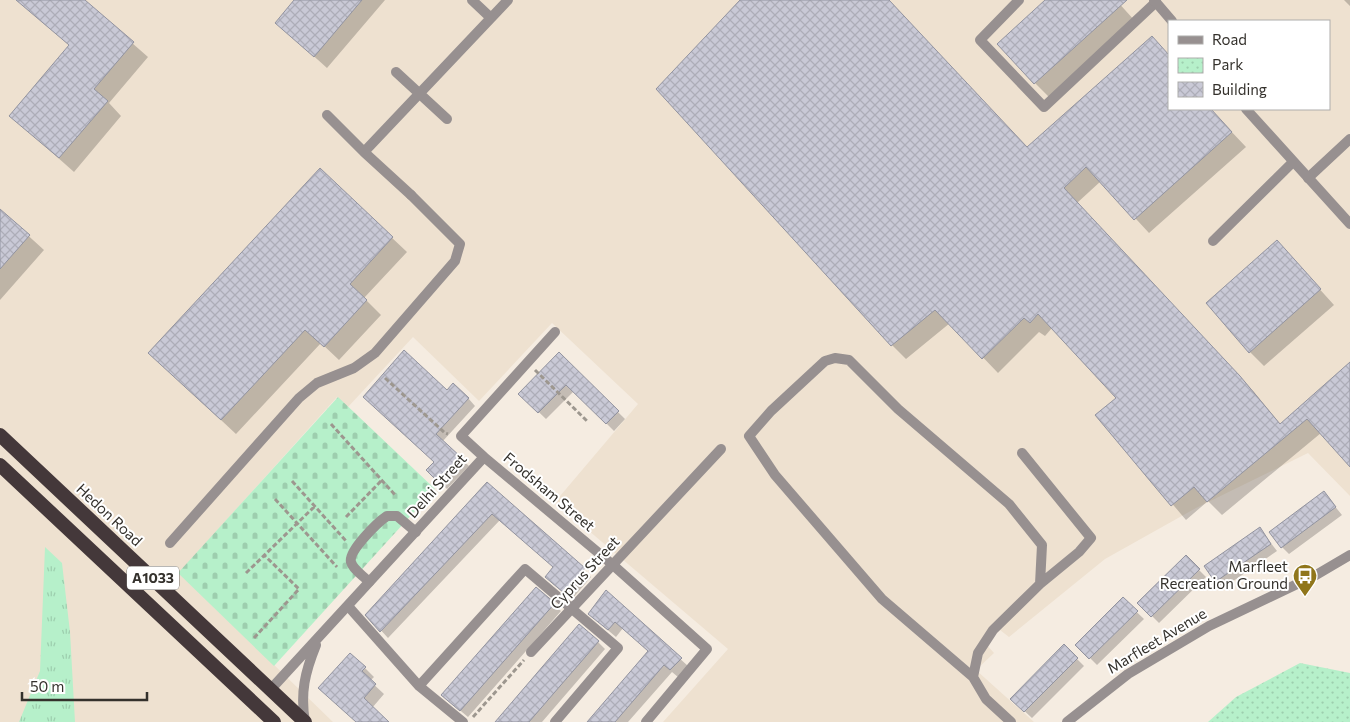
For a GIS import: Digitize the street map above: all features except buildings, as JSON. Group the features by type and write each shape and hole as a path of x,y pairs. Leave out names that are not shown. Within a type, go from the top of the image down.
{"highway":[{"name":"Hedon Road","path":"0,434 305,722"},
{"name":"A1033","path":"0,465 274,722"}],"street":[{"path":"472,0 491,18"},
{"path":"364,152 508,0"},
{"path":"1019,0 980,40 1044,107 1155,1 1171,20"},
{"path":"396,72 447,119"},
{"path":"1247,110 1350,224"},
{"path":"170,543 300,398 317,383 354,368 375,353 455,261 460,244 327,115"},
{"path":"1308,178 1350,139"},
{"path":"1213,241 1293,162"},
{"name":"Delhi Street","path":"271,689 484,457 461,436 555,332"},
{"path":"1011,722 986,699 973,677 882,599 775,476 749,436 771,411 825,361 835,358 849,360 898,409 978,475 1021,517 1042,545 1040,584"},
{"name":"Cyprus Street","path":"531,652 721,448"},
{"path":"973,677 978,653 993,630 1040,584 1079,552 1091,538 1022,453"},
{"name":"Frodsham Street","path":"484,457 613,566 707,650 646,722"},
{"path":"370,582 351,563 350,557 354,550 386,516 400,518 416,532"},
{"name":"Marfleet Avenue","path":"1067,722 1128,674 1201,631 1316,575 1350,555"},
{"path":"419,686 525,569 618,648 554,722"},
{"path":"348,606 419,686 468,720"},
{"name":"Delhi Street","path":"305,722 302,692 305,671 318,639"}],"path":[{"path":"528,362 587,421"},
{"path":"385,378 445,433 461,436"},
{"path":"331,424 396,496"},
{"path":"346,517 382,480"},
{"path":"292,481 354,550"},
{"path":"276,499 337,567"},
{"path":"246,573 314,506"},
{"path":"254,638 299,589 264,556"},
{"path":"468,720 531,652"}],"shaded area":[{"path":"0,0 1350,0 1350,496 1308,453 1196,508 1105,559 1009,637 1000,630 985,643 994,653 976,670 1034,722 663,722 728,649 555,502 638,404 552,323 479,401 413,337 348,407 337,397 179,573 333,722 0,722"}],"green space":[{"path":"338,397 435,489 274,666 178,573"},
{"path":"45,547 62,563 70,632 75,722 19,722 40,671"},
{"path":"1300,663 1350,673 1350,722 1208,722 1236,697"}],"place":[{"name":"Marfleet Recreation Ground","path":"1305,597"}]}
